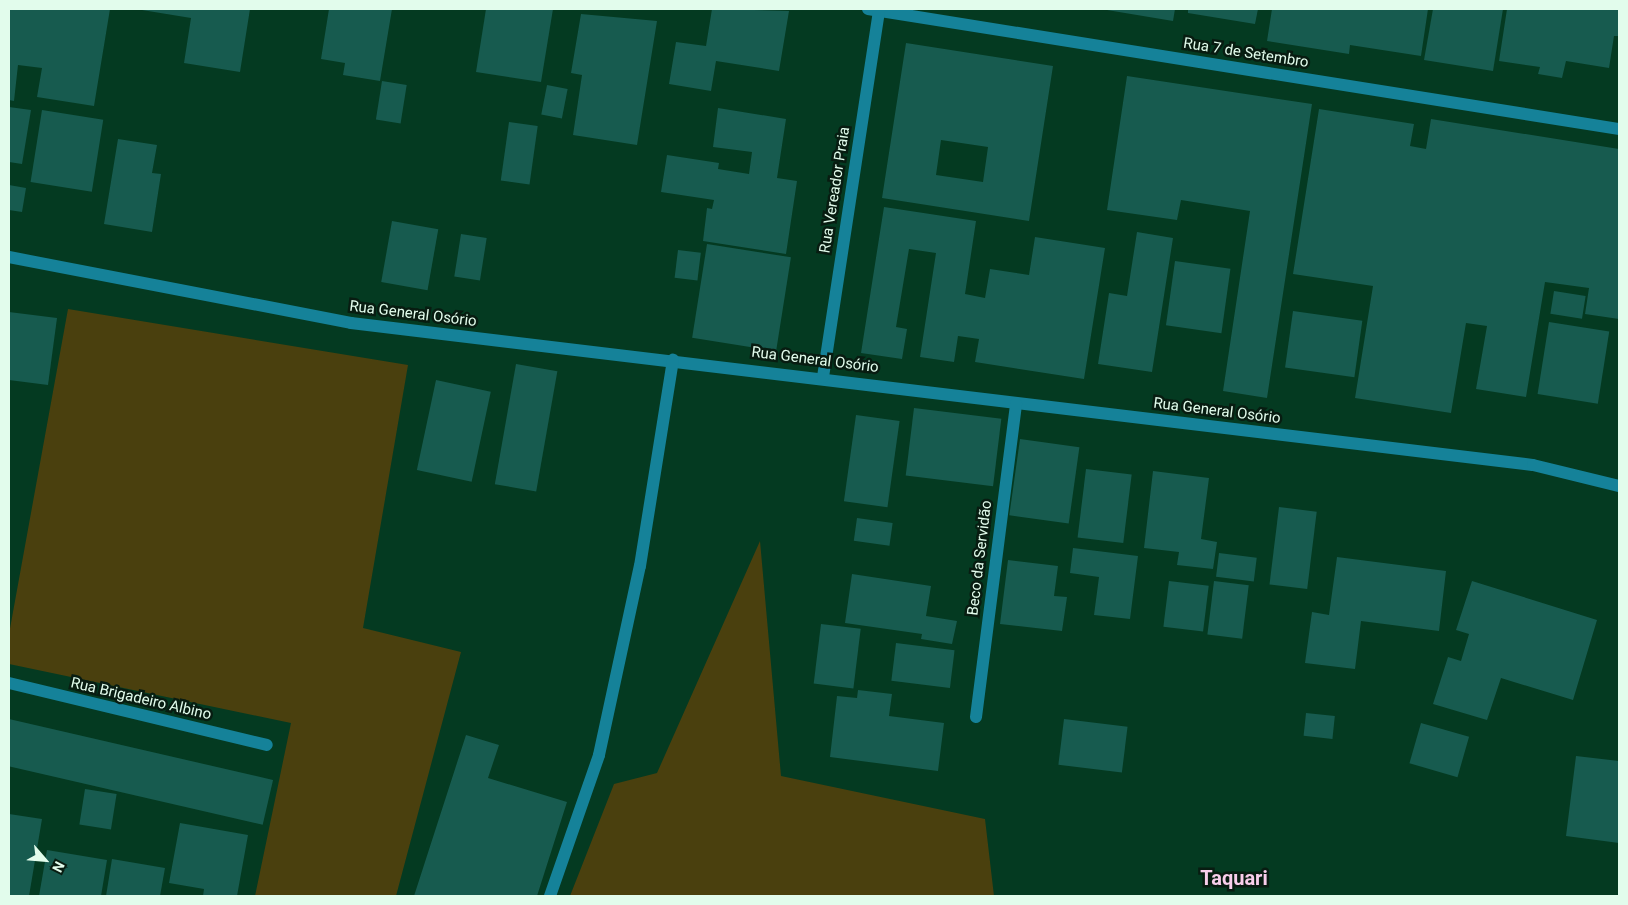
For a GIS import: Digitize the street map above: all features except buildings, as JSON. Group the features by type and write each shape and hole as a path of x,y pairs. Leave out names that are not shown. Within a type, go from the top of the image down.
{"street":[{"name":"Rua 7 de Setembro","path":"875,9 1619,129"},
{"name":"Rua Vereador Praia","path":"823,377 875,9"},
{"name":"Rua General Osório","path":"9,257 351,323 823,377 1016,404 1533,465 1619,486"},
{"path":"550,896 599,756 640,566 672,360"},
{"name":"Beco da Servidão","path":"976,717 1016,404"},
{"name":"Rua Brigadeiro Albino","path":"9,683 267,745"}],"shaded area":[{"path":"68,309 408,365 363,628 461,652 396,896 255,896 291,723 9,664 9,634"},
{"path":"760,541 781,776 985,819 994,896 570,896 614,784 657,773"}],"district":[{"name":"Taquari","path":"1234,878"}]}
